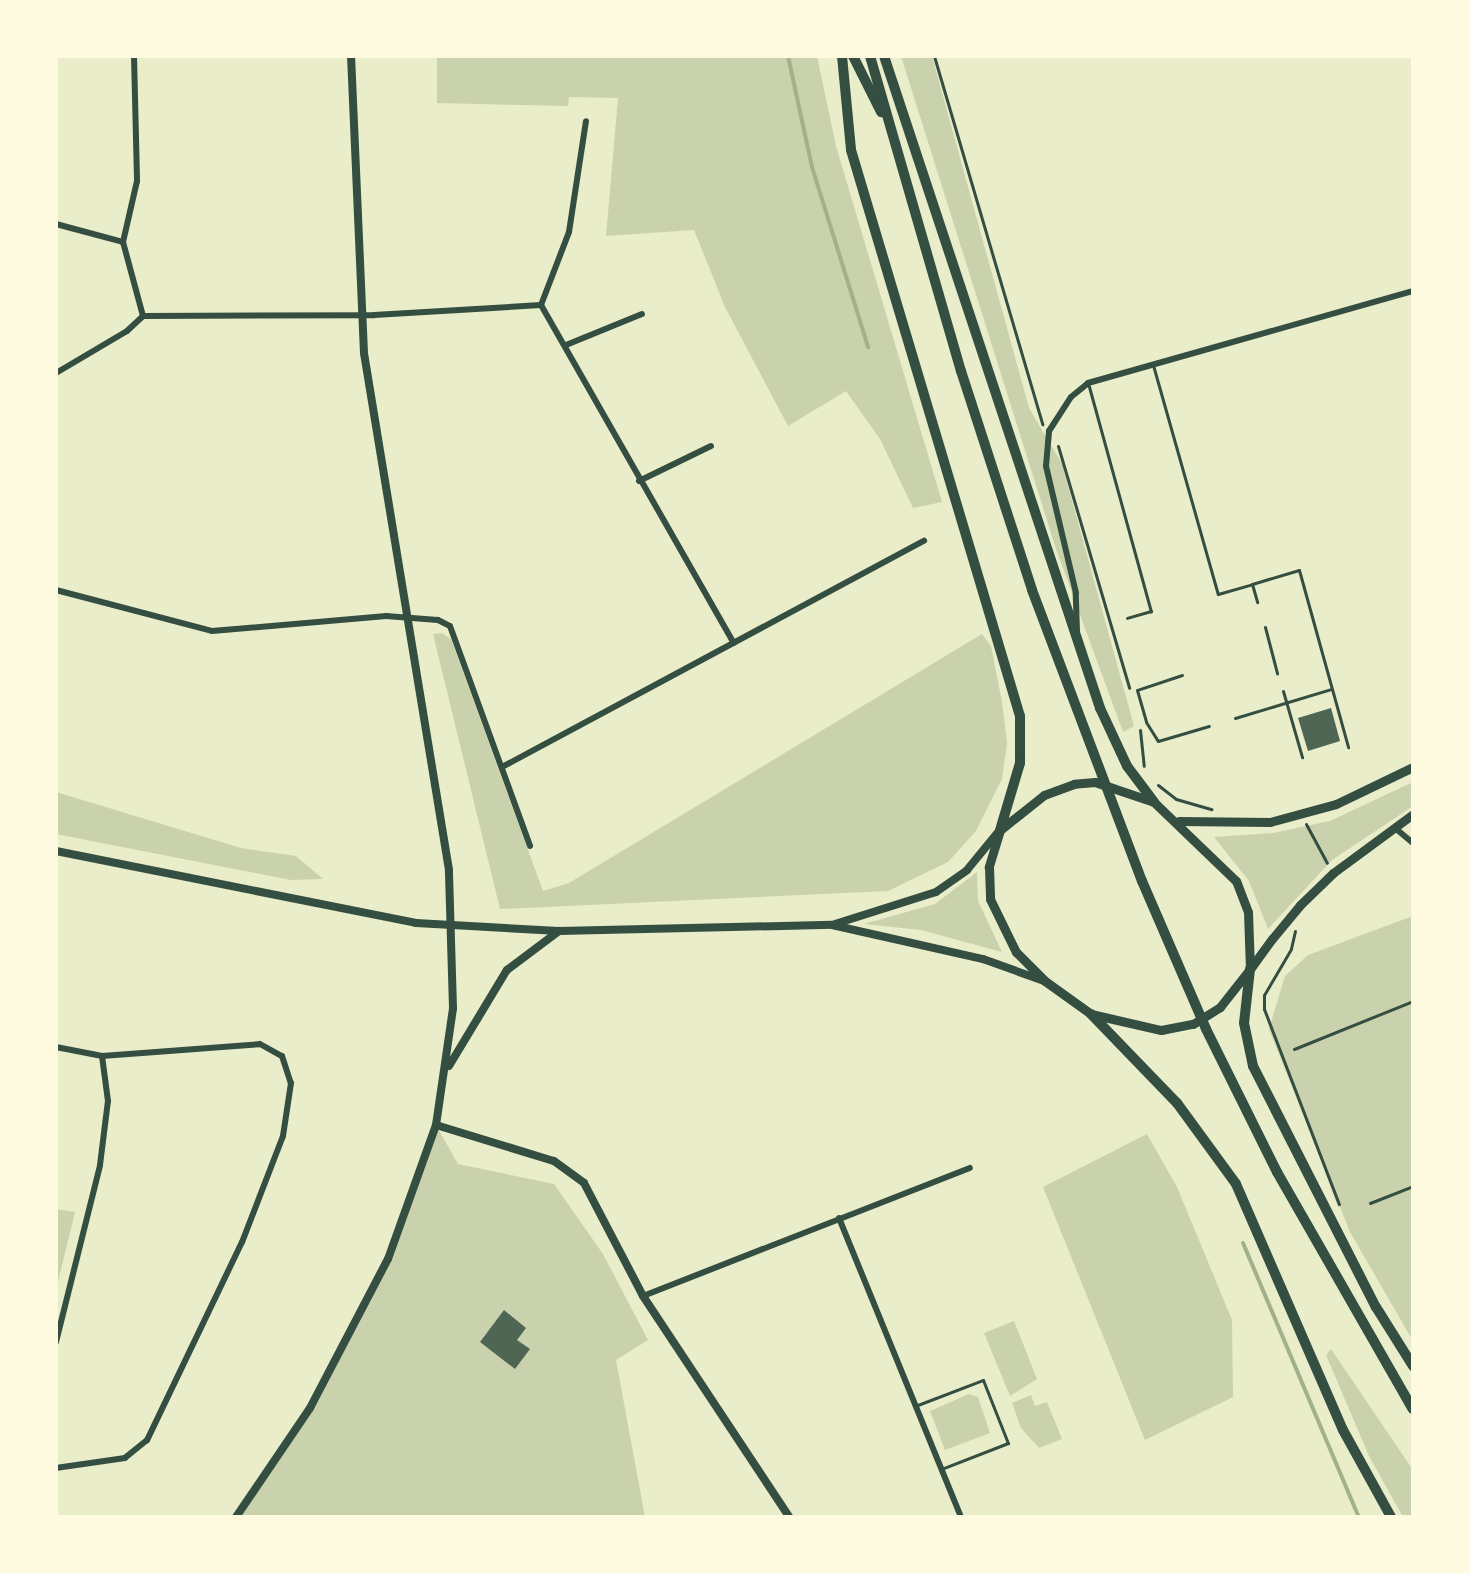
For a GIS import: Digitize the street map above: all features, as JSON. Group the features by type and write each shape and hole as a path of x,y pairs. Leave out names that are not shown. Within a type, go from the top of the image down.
{"highway":[{"path":"842,56 851,150 1020,716 1020,763 1000,830"},
{"path":"853,56 892,136"},
{"path":"870,56 1032,590 1099,774 1206,1029 1277,1172 1413,1409"},
{"path":"884,56 1078,647 1113,738 1154,802"},
{"path":"1250,969 1244,1023 1253,1066 1369,1294 1413,1366"},
{"path":"1091,1014 1177,1103 1236,1184 1286,1289 1343,1430 1391,1517"}],"main road":[{"path":"1179,821 1225,825 1281,820 1366,792 1413,767"},
{"path":"1250,969 1248,912 1236,881 1179,821 1154,802 1095,782 1074,784 1044,795 1000,830 989,867 990,899 1016,952 1045,981 1091,1014 1161,1030 1193,1024 1220,1007 1333,873 1413,814"}],"street":[{"path":"134,56 137,181 123,242 143,316"},
{"path":"236,1517 310,1408 353,1334 388,1259 436,1125 446,1070 453,926 441,818 380,468 361,315 351,56"},
{"path":"541,305 569,232 586,121"},
{"path":"56,224 123,242"},
{"path":"1078,647 1076,593 1046,466 1049,431 1060,409 1088,383 1413,291"},
{"path":"56,373 127,331 143,316 361,315 541,305"},
{"path":"541,305 734,643"},
{"path":"566,345 642,314"},
{"path":"639,481 711,446"},
{"path":"502,767 924,541"},
{"path":"56,590 212,631 408,617 450,626 530,846"},
{"path":"1395,828 1413,843"},
{"path":"832,925 936,892 967,870 1000,830"},
{"path":"56,851 366,917 453,926 559,931 832,925 983,959 1045,981"},
{"path":"446,1070 507,970 559,931"},
{"path":"56,1047 102,1056 260,1044 282,1056 291,1100 283,1136 242,1242 147,1440 125,1458 56,1468"},
{"path":"56,1342 100,1165 108,1101 102,1056"},
{"path":"436,1125 529,1151 571,1172 594,1195 643,1296 789,1517"},
{"path":"643,1296 970,1168"},
{"path":"839,1218 961,1517"}],"lane":[{"path":"1153,365 1218,594 1299,570 1348,747"},
{"path":"1088,383 1151,611 1127,618"},
{"path":"1252,584 1257,602"},
{"path":"1265,627 1277,673"},
{"path":"1182,675 1137,690 1146,722 1158,741 1209,726"},
{"path":"1235,718 1332,689"},
{"path":"1283,691 1302,757"},
{"path":"915,1406 983,1380 1008,1443 941,1469"}],"path":[{"path":"934,56 1036,419 1049,431 1062,453 1132,701"},
{"path":"1136,715 1143,764 1149,778 1176,799 1215,809"},
{"path":"1307,825 1327,863"},
{"path":"1296,928 1291,949 1271,978 1264,1009 1343,1215"},
{"path":"1294,1049 1413,1001"},
{"path":"1370,1203 1413,1186"}],"green space":[{"path":"437,56 817,56 836,146 942,502 913,508 880,439 846,391 788,426 725,307 694,230 606,236 618,98 569,97 568,106 437,103"},
{"path":"901,56 932,56 1029,408 1062,464 1134,726 1123,732 1056,549"},
{"path":"442,633 451,639 543,891 569,883 982,634 991,646 1002,702 1007,743 1002,779 976,831 948,862 888,891 500,909 433,634"},
{"path":"1413,782 1413,806 1332,860 1268,929 1249,881 1214,837 1273,833 1330,821"},
{"path":"56,792 241,848 296,856 323,879 291,880 56,834"},
{"path":"977,872 978,901 1002,952 921,930 864,924 935,904"},
{"path":"1413,916 1413,1341 1350,1232 1269,1029 1285,976 1308,955"},
{"path":"437,1127 458,1164 554,1184 603,1254 648,1340 616,1360 645,1517 236,1517 310,1408 388,1259"},
{"path":"1147,1134 1177,1187 1232,1320 1233,1397 1145,1440 1043,1187"},
{"path":"56,1209 75,1212 56,1290"},
{"path":"1014,1321 1037,1379 1010,1396 984,1333"},
{"path":"1331,1349 1413,1470 1413,1517 1403,1517 1369,1456 1326,1355"},
{"path":"969,1394 978,1397 990,1433 945,1450 930,1411"},
{"path":"1031,1395 1035,1406 1047,1402 1062,1439 1039,1448 1021,1428 1012,1403"}],"building":[{"path":"1331,708 1340,741 1308,751 1298,718"},
{"path":"504,1310 526,1328 517,1340 530,1349 515,1369 480,1342"}],"waterway":[{"path":"788,56 812,167 868,347"},
{"path":"1243,1243 1359,1517"}]}
